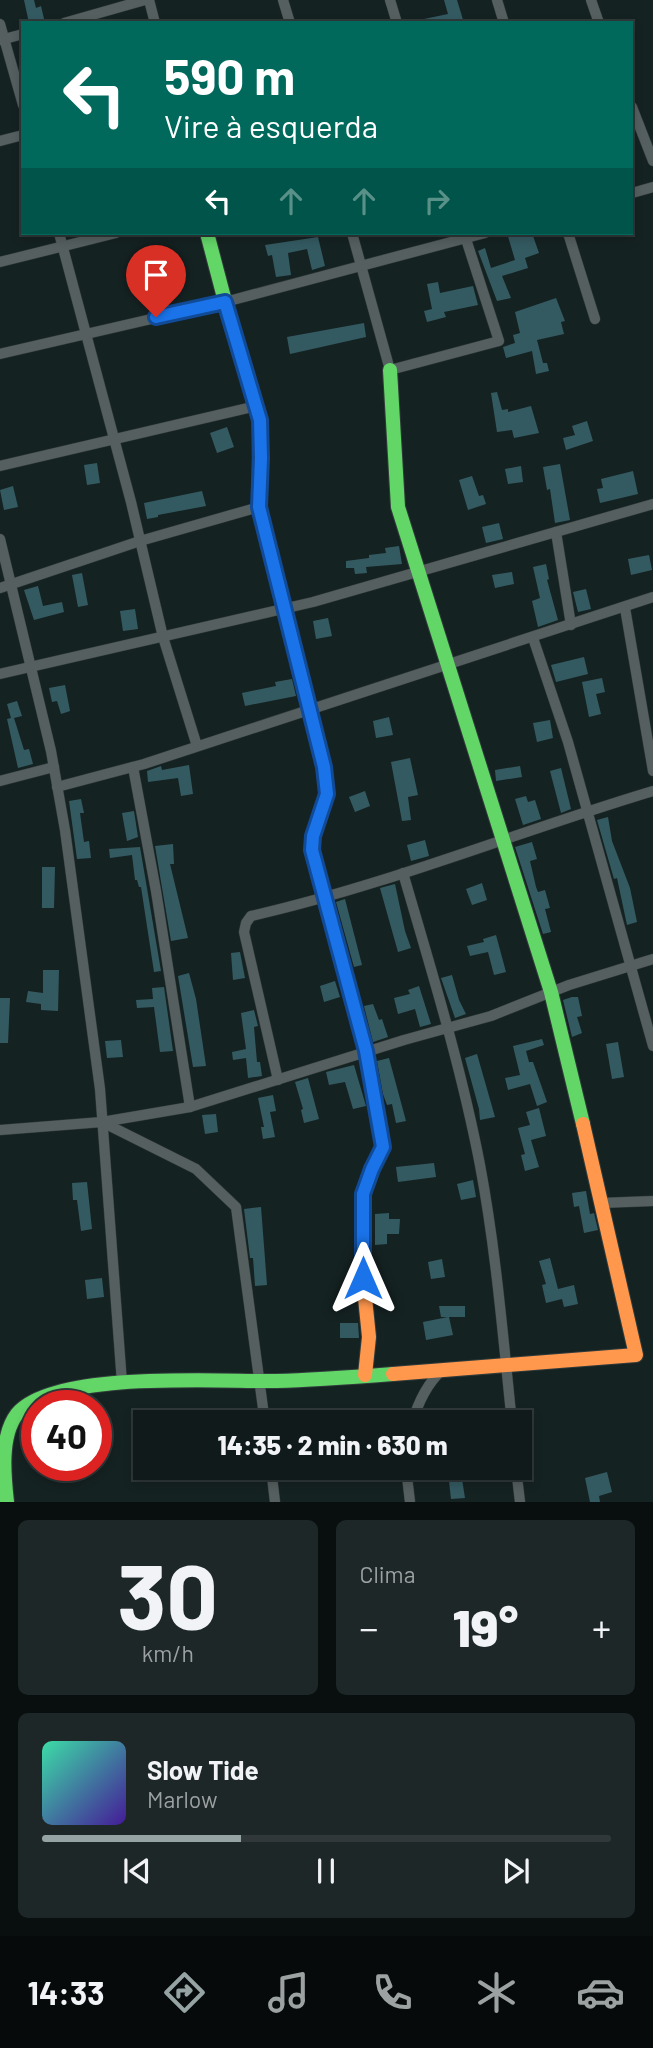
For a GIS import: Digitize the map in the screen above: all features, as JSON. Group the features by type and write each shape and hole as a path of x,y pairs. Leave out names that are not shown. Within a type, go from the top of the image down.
{"street":[{"path":"71,21 147,0 154,21"},
{"path":"283,0 289,21"},
{"path":"390,0 396,21"},
{"path":"497,0 503,21"},
{"path":"591,0 598,21"},
{"path":"0,24 2,40 21,99"},
{"path":"2,40 21,35"},
{"path":"633,110 653,160"},
{"path":"0,141 21,136"},
{"path":"633,193 653,187"},
{"path":"60,235 163,637 197,746"},
{"path":"0,262 108,235"},
{"path":"208,235 260,420 259,507 324,767 327,794 313,836 312,850 366,1051 383,1147 363,1194 363,1278 369,1337 365,1375"},
{"path":"7,1502 2,1455 4,1439 16,1413 36,1400 61,1391 122,1383 261,1381 506,1368 635,1355 551,992 398,507 390,370 353,235"},
{"path":"0,354 225,302 465,235 499,341 390,370"},
{"path":"570,235 595,319"},
{"path":"0,466 256,406"},
{"path":"0,674 284,609 653,505"},
{"path":"0,588 140,541 259,507"},
{"path":"556,531 572,625"},
{"path":"0,539 54,767 85,977 102,1122 122,1383"},
{"path":"57,787 133,767 653,597"},
{"path":"625,608 653,771"},
{"path":"533,638 568,743 653,1046"},
{"path":"0,781 54,767"},
{"path":"133,767 190,1107"},
{"path":"278,1080 244,932 251,916 324,898 587,811 653,792"},
{"path":"403,873 447,1028 479,1162 493,1241 511,1410"},
{"path":"0,1130 102,1122 190,1107 366,1051 491,1016 551,992 653,959"},
{"path":"102,1122 196,1169 236,1207 264,1410"},
{"path":"601,1203 653,1201"},
{"path":"417,1410 432,1380 442,1371"},
{"path":"272,1480 275,1502"},
{"path":"408,1480 410,1502"},
{"path":"517,1480 520,1502"}],"building":[{"path":"24,0 34,0 36,8 41,6 45,21 29,21"},
{"path":"444,0 457,0 463,21 424,21 424,19 448,14"},
{"path":"508,235 533,235 539,253 525,258 528,268 502,276 511,298 497,301 478,251 485,248 491,268 515,260"},
{"path":"318,237 325,266 312,270 307,249 288,253 291,275 276,277 272,255 268,256 265,245"},
{"path":"438,282 440,293 473,286 478,305 444,312 446,317 427,322 424,311 432,309 427,284"},
{"path":"556,298 565,321 561,322 564,334 537,340 543,363 547,363 549,371 536,374 532,351 506,358 503,347 515,343 513,335 520,333 515,312"},
{"path":"364,323 366,337 290,354 287,337"},
{"path":"497,392 502,410 508,409 508,412 531,406 539,433 514,438 512,430 497,432 491,393"},
{"path":"587,421 593,441 566,450 563,438 575,435 572,426"},
{"path":"227,427 234,447 217,453 210,433"},
{"path":"97,463 100,483 87,485 84,465"},
{"path":"560,464 570,520 555,523 550,489 547,490 543,467"},
{"path":"521,466 523,482 508,484 505,469"},
{"path":"633,471 638,494 600,503 597,489 603,488 601,479"},
{"path":"472,476 479,496 483,495 486,504 468,510 459,480"},
{"path":"13,486 18,507 4,510 0,490"},
{"path":"202,491 206,506 147,519 144,503"},
{"path":"499,523 503,539 486,543 482,527"},
{"path":"399,546 402,564 366,567 367,573 355,574 354,568 346,568 346,561 369,558 369,555 386,553 385,548"},
{"path":"649,555 652,570 631,575 628,559"},
{"path":"546,564 547,580 558,620 538,627 532,601 540,598 533,567"},
{"path":"512,572 514,584 495,588 492,575"},
{"path":"82,573 88,605 78,607 72,575"},
{"path":"38,586 43,606 62,602 64,612 34,620 24,590"},
{"path":"586,589 591,609 578,612 573,592"},
{"path":"135,609 138,629 123,631 120,611"},
{"path":"328,618 332,636 316,639 313,621"},
{"path":"584,657 588,674 556,682 551,665"},
{"path":"602,678 605,692 596,694 601,714 589,717 582,682"},
{"path":"292,679 296,696 245,706 242,693 276,686 275,682"},
{"path":"65,685 70,711 61,714 57,701 52,702 49,688"},
{"path":"17,701 22,716 14,718 24,750 29,749 33,764 18,768 7,719 11,718 7,704"},
{"path":"389,717 393,735 376,738 373,721"},
{"path":"550,720 553,738 537,742 533,723"},
{"path":"410,758 418,795 408,797 411,820 402,821 391,762"},
{"path":"189,765 193,794 181,796 178,778 148,782 147,771 161,766 162,770"},
{"path":"520,766 522,777 496,781 495,770"},
{"path":"561,768 571,809 561,813 550,771"},
{"path":"365,791 370,806 355,812 349,797"},
{"path":"526,796 528,802 535,800 541,819 523,825 515,799"},
{"path":"81,799 84,842 89,841 91,858 77,859 69,801"},
{"path":"134,811 138,837 127,841 122,813"},
{"path":"608,817 612,841 630,888 637,922 627,925 617,878 614,879 597,820"},
{"path":"425,840 429,856 411,861 407,845"},
{"path":"532,842 537,859 530,861 536,887 538,892 545,890 550,908 545,909 551,932 543,934 515,847"},
{"path":"173,844 174,864 170,864 188,938 171,941 155,846"},
{"path":"140,847 161,971 154,972 141,887 135,880 132,855 110,858 109,849"},
{"path":"42,867 55,867 54,908 42,908"},
{"path":"482,883 487,900 472,905 466,889"},
{"path":"395,884 411,948 398,952 380,888"},
{"path":"345,899 362,965 354,967 336,902"},
{"path":"496,935 506,972 494,975 488,952 470,956 467,946 484,942 483,939"},
{"path":"240,952 245,978 233,980 231,953"},
{"path":"43,970 59,970 58,1011 41,1010 41,1004 26,1002 28,991 43,993"},
{"path":"189,973 196,999 206,1066 193,1067 178,976"},
{"path":"452,975 466,1014 455,1018 441,978"},
{"path":"335,981 340,997 324,1002 320,986"},
{"path":"419,986 431,1024 420,1027 415,1009 398,1014 394,998 410,994 408,990"},
{"path":"164,987 173,1051 160,1052 154,1007 137,1008 136,1000 153,999 152,988"},
{"path":"578,997 582,1016 577,1017 582,1033 572,1037 563,1000"},
{"path":"0,998 10,998 8,1043 0,1043"},
{"path":"373,1004 388,1037 373,1042 364,1006"},
{"path":"254,1010 258,1026 254,1027 257,1062 260,1062 262,1076 248,1078 246,1058 233,1060 232,1052 246,1049 241,1013"},
{"path":"542,1039 544,1045 526,1051 529,1062 533,1062 547,1102 537,1106 530,1084 508,1090 505,1078 520,1075 513,1046"},
{"path":"121,1040 123,1057 107,1058 105,1041"},
{"path":"618,1042 624,1077 612,1079 606,1044"},
{"path":"477,1054 495,1117 480,1120 465,1058"},
{"path":"389,1058 406,1121 396,1123 392,1104 387,1105 383,1094 377,1061"},
{"path":"354,1065 366,1106 353,1109 345,1082 329,1085 326,1072"},
{"path":"308,1078 319,1119 304,1123 295,1082"},
{"path":"273,1095 276,1111 270,1112 275,1137 263,1139 261,1127 264,1127 258,1098"},
{"path":"539,1108 546,1136 531,1140 539,1167 525,1171 521,1155 525,1154 518,1128 530,1125 526,1112"},
{"path":"216,1114 218,1132 205,1134 202,1115"},
{"path":"434,1163 436,1177 398,1182 396,1167"},
{"path":"473,1180 476,1197 461,1200 457,1184"},
{"path":"87,1182 92,1229 81,1231 77,1200 73,1200 72,1183"},
{"path":"586,1191 590,1214 594,1213 598,1230 584,1233 579,1206 574,1207 572,1193"},
{"path":"261,1207 267,1285 255,1286 244,1209"},
{"path":"389,1213 389,1219 400,1219 399,1234 387,1234 387,1244 375,1245 375,1214"},
{"path":"550,1258 558,1289 574,1285 578,1304 564,1307 562,1299 546,1303 542,1285 546,1284 539,1261"},
{"path":"442,1259 445,1277 431,1279 428,1262"},
{"path":"102,1278 104,1297 87,1299 85,1280"},
{"path":"439,1306 465,1306 465,1317 449,1317 453,1335 426,1340 423,1322 448,1317 441,1317"},
{"path":"340,1323 358,1323 359,1338 340,1338"},
{"path":"607,1472 612,1492 599,1496 600,1502 590,1502 585,1478"},
{"path":"462,1480 465,1498 451,1499 449,1481"}],"traffic: fast":[{"path":"208,235 260,420 259,507 324,767 327,794 313,836 312,850 322,887"},
{"path":"390,370 398,507 551,992 583,1124"},
{"path":"7,1502 4,1456 12,1423 17,1414 36,1400 65,1390 139,1381 276,1381 393,1374"}],"traffic: slow":[{"path":"322,887 366,1051 383,1148 371,1169 363,1194 363,1278 369,1337 365,1375"},
{"path":"393,1374 636,1355 583,1124"}],"route":[{"path":"156,317 225,302 260,420 259,507 324,767 327,794 313,836 312,850 366,1051 383,1147 363,1194 363,1278"}]}
